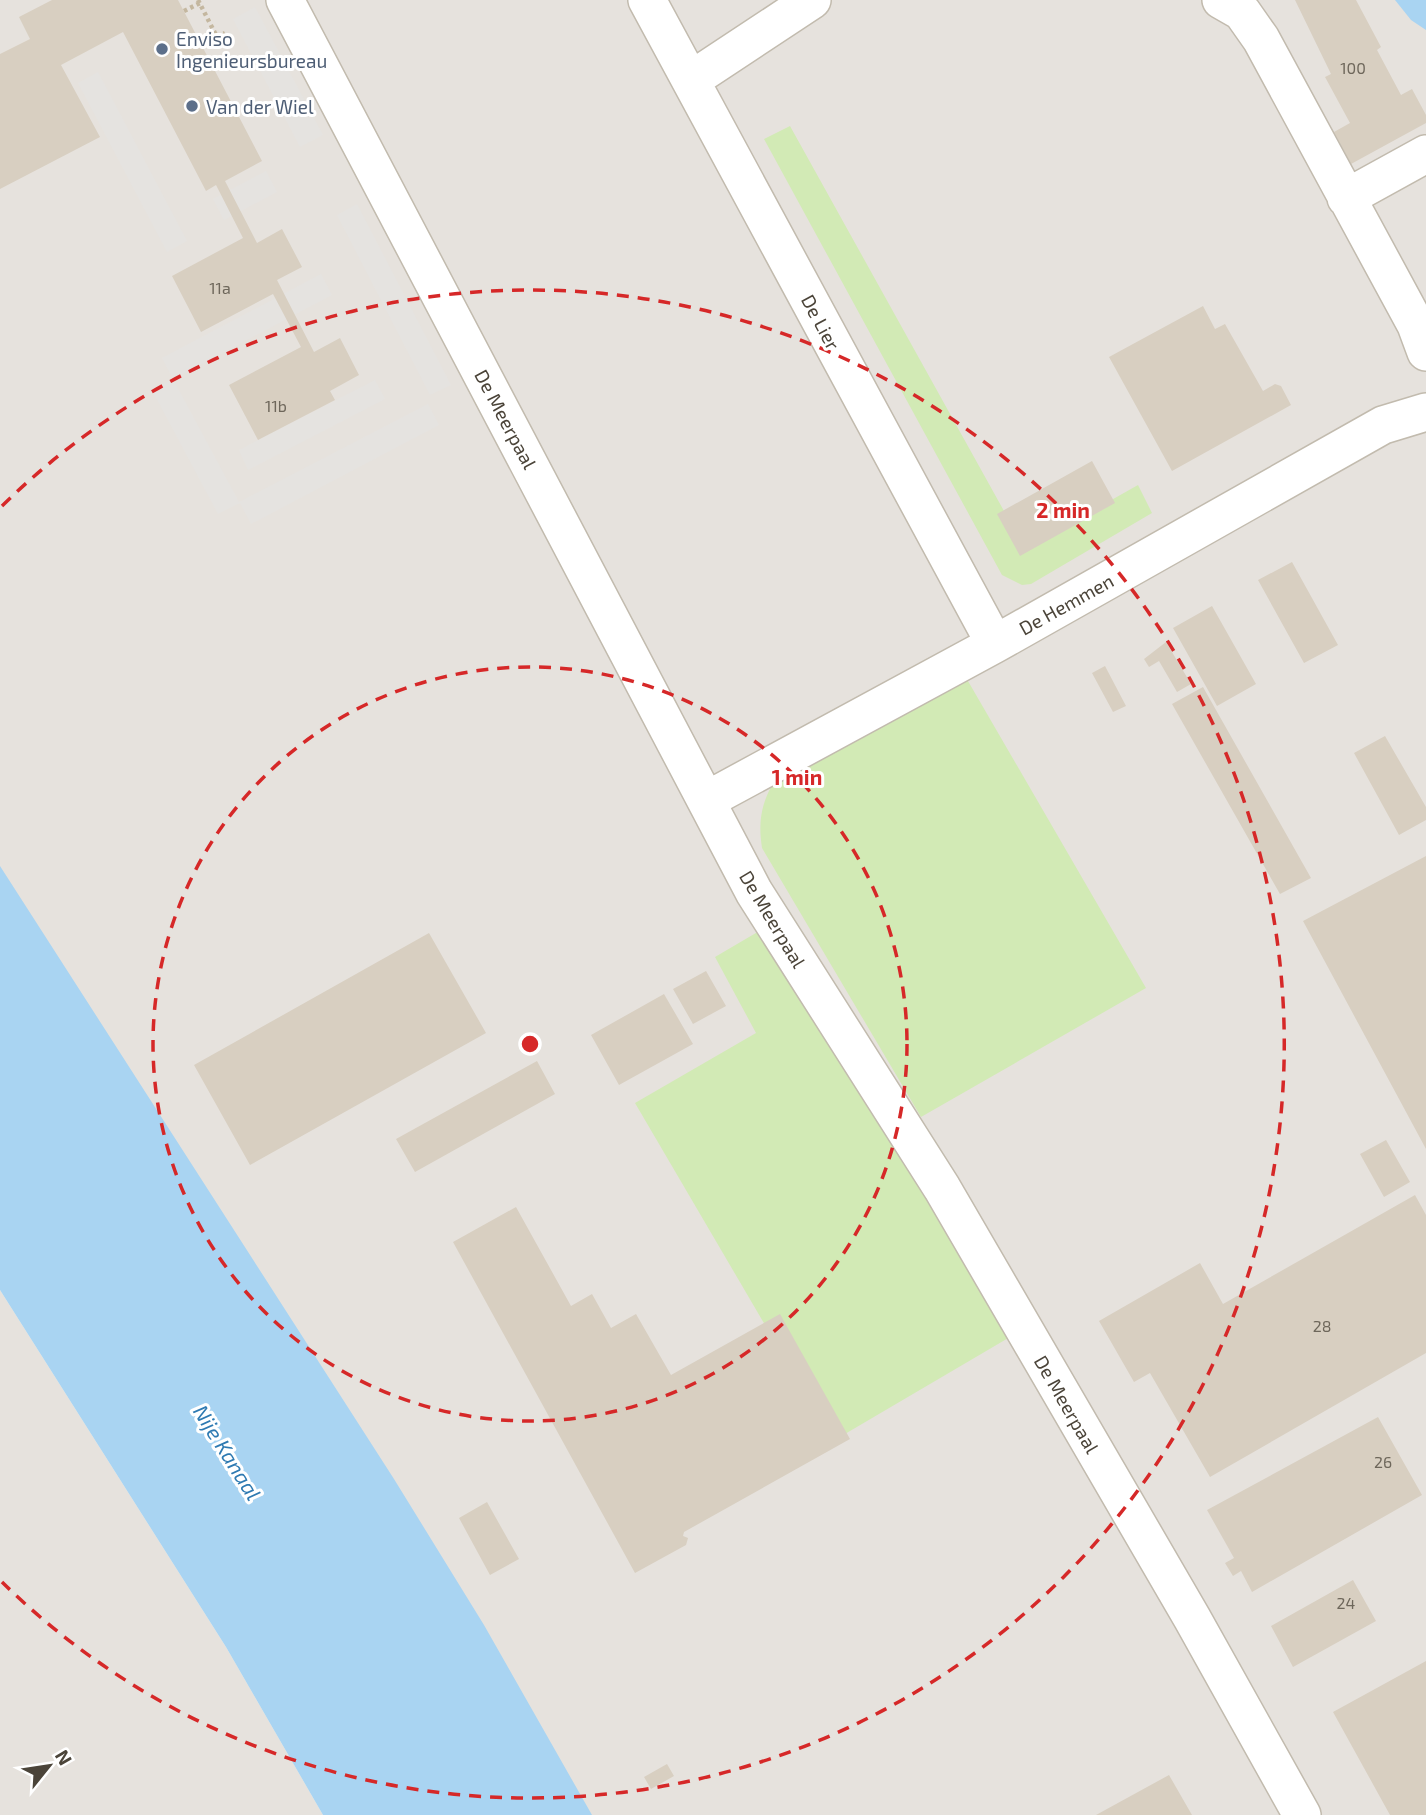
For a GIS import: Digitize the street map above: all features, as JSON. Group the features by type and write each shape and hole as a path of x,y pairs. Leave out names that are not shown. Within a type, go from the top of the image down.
{"street":[{"name":"De Meerpaal","path":"285,0 754,892 942,1188 1192,1618 1302,1815"},
{"name":"De Lier","path":"647,0 995,644"},
{"path":"691,80 812,0"},
{"path":"1238,4 1261,39 1416,325 1426,352"},
{"path":"1346,198 1426,154"},
{"name":"De Hemmen","path":"707,800 995,644 1383,425 1426,412"}],"path":[{"path":"184,11 199,2 217,37 225,33"}],"shaded area":[{"path":"0,0 1426,0 1426,1815 548,1815 0,979"},
{"path":"255,7 323,135 300,147 233,19"},
{"path":"98,72 187,241 167,252 78,83"},
{"path":"266,171 277,192 224,220 213,199"},
{"path":"357,204 451,385 430,395 337,215"},
{"path":"321,274 332,295 173,379 162,358"},
{"path":"173,379 239,502 428,404 439,425 251,524 240,503 218,514 152,390"},
{"path":"375,380 385,399 248,470 239,450"},
{"path":"0,1290 226,1647 323,1815 0,1815"}],"green space":[{"path":"790,126 1004,511 1044,538 1138,485 1152,513 1031,584 1022,585 1002,575 764,139"},
{"path":"961,669 1146,988 921,1117 762,848 760,830 763,806 774,781"},
{"path":"766,927 1010,1337 833,1441 635,1103 756,1033 715,957"}],"water":[{"path":"1395,0 1426,0 1426,30 1411,20"},
{"name":"Nije Kanaal","path":"0,866 394,1479 484,1625 592,1815 323,1815 226,1647 0,1290"}],"building":[{"path":"52,0 178,0 262,161 225,181 257,243 282,229 302,267 277,280 314,352 340,338 359,375 330,391 335,400 258,440 229,385 301,347 273,294 201,332 172,276 243,238 216,185 206,191 123,32 61,65 100,137 0,189 0,54 30,39 19,17"},
{"path":"1295,0 1356,0 1381,47 1377,50 1401,95 1412,89 1426,115 1426,123 1351,164 1334,132 1350,123 1325,77 1331,74"},
{"path":"1203,306 1215,329 1225,324 1263,391 1275,384 1281,386 1291,405 1172,471 1109,357"},
{"path":"1092,461 1115,503 1020,556 997,514"},
{"path":"1292,562 1338,645 1304,663 1258,580"},
{"path":"1212,606 1256,684 1217,706 1173,628"},
{"path":"1166,642 1191,684 1177,692 1159,661 1149,667 1144,659"},
{"path":"1105,666 1126,706 1113,712 1092,673"},
{"path":"1203,687 1311,878 1280,894 1172,704"},
{"path":"1385,736 1426,807 1426,820 1399,835 1354,753"},
{"path":"1426,856 1426,1149 1303,921"},
{"path":"429,933 486,1033 250,1165 194,1065"},
{"path":"706,971 726,1006 693,1024 673,989"},
{"path":"664,994 693,1044 619,1085 591,1035"},
{"path":"537,1061 555,1094 415,1172 396,1139"},
{"path":"1386,1140 1410,1182 1384,1197 1360,1154"},
{"path":"1415,1195 1426,1215 1426,1353 1210,1477 1150,1373 1134,1382 1099,1321 1200,1263 1223,1304"},
{"path":"516,1207 571,1306 592,1294 611,1328 636,1314 671,1375 780,1314 850,1439 684,1532 683,1536 688,1538 686,1545 635,1573 453,1242"},
{"path":"1378,1417 1422,1495 1252,1592 1241,1571 1233,1576 1225,1563 1234,1558 1207,1510"},
{"path":"487,1502 519,1559 490,1575 459,1518"},
{"path":"1353,1580 1376,1621 1293,1667 1271,1626"},
{"path":"1426,1661 1426,1815 1390,1815 1333,1712"},
{"path":"667,1764 674,1776 651,1789 644,1777"},
{"path":"1169,1775 1192,1815 1096,1815"}],"place":[{"name":"Enviso Ingenieursbureau","path":"162,49"},
{"name":"Van der Wiel","path":"192,106"}]}
